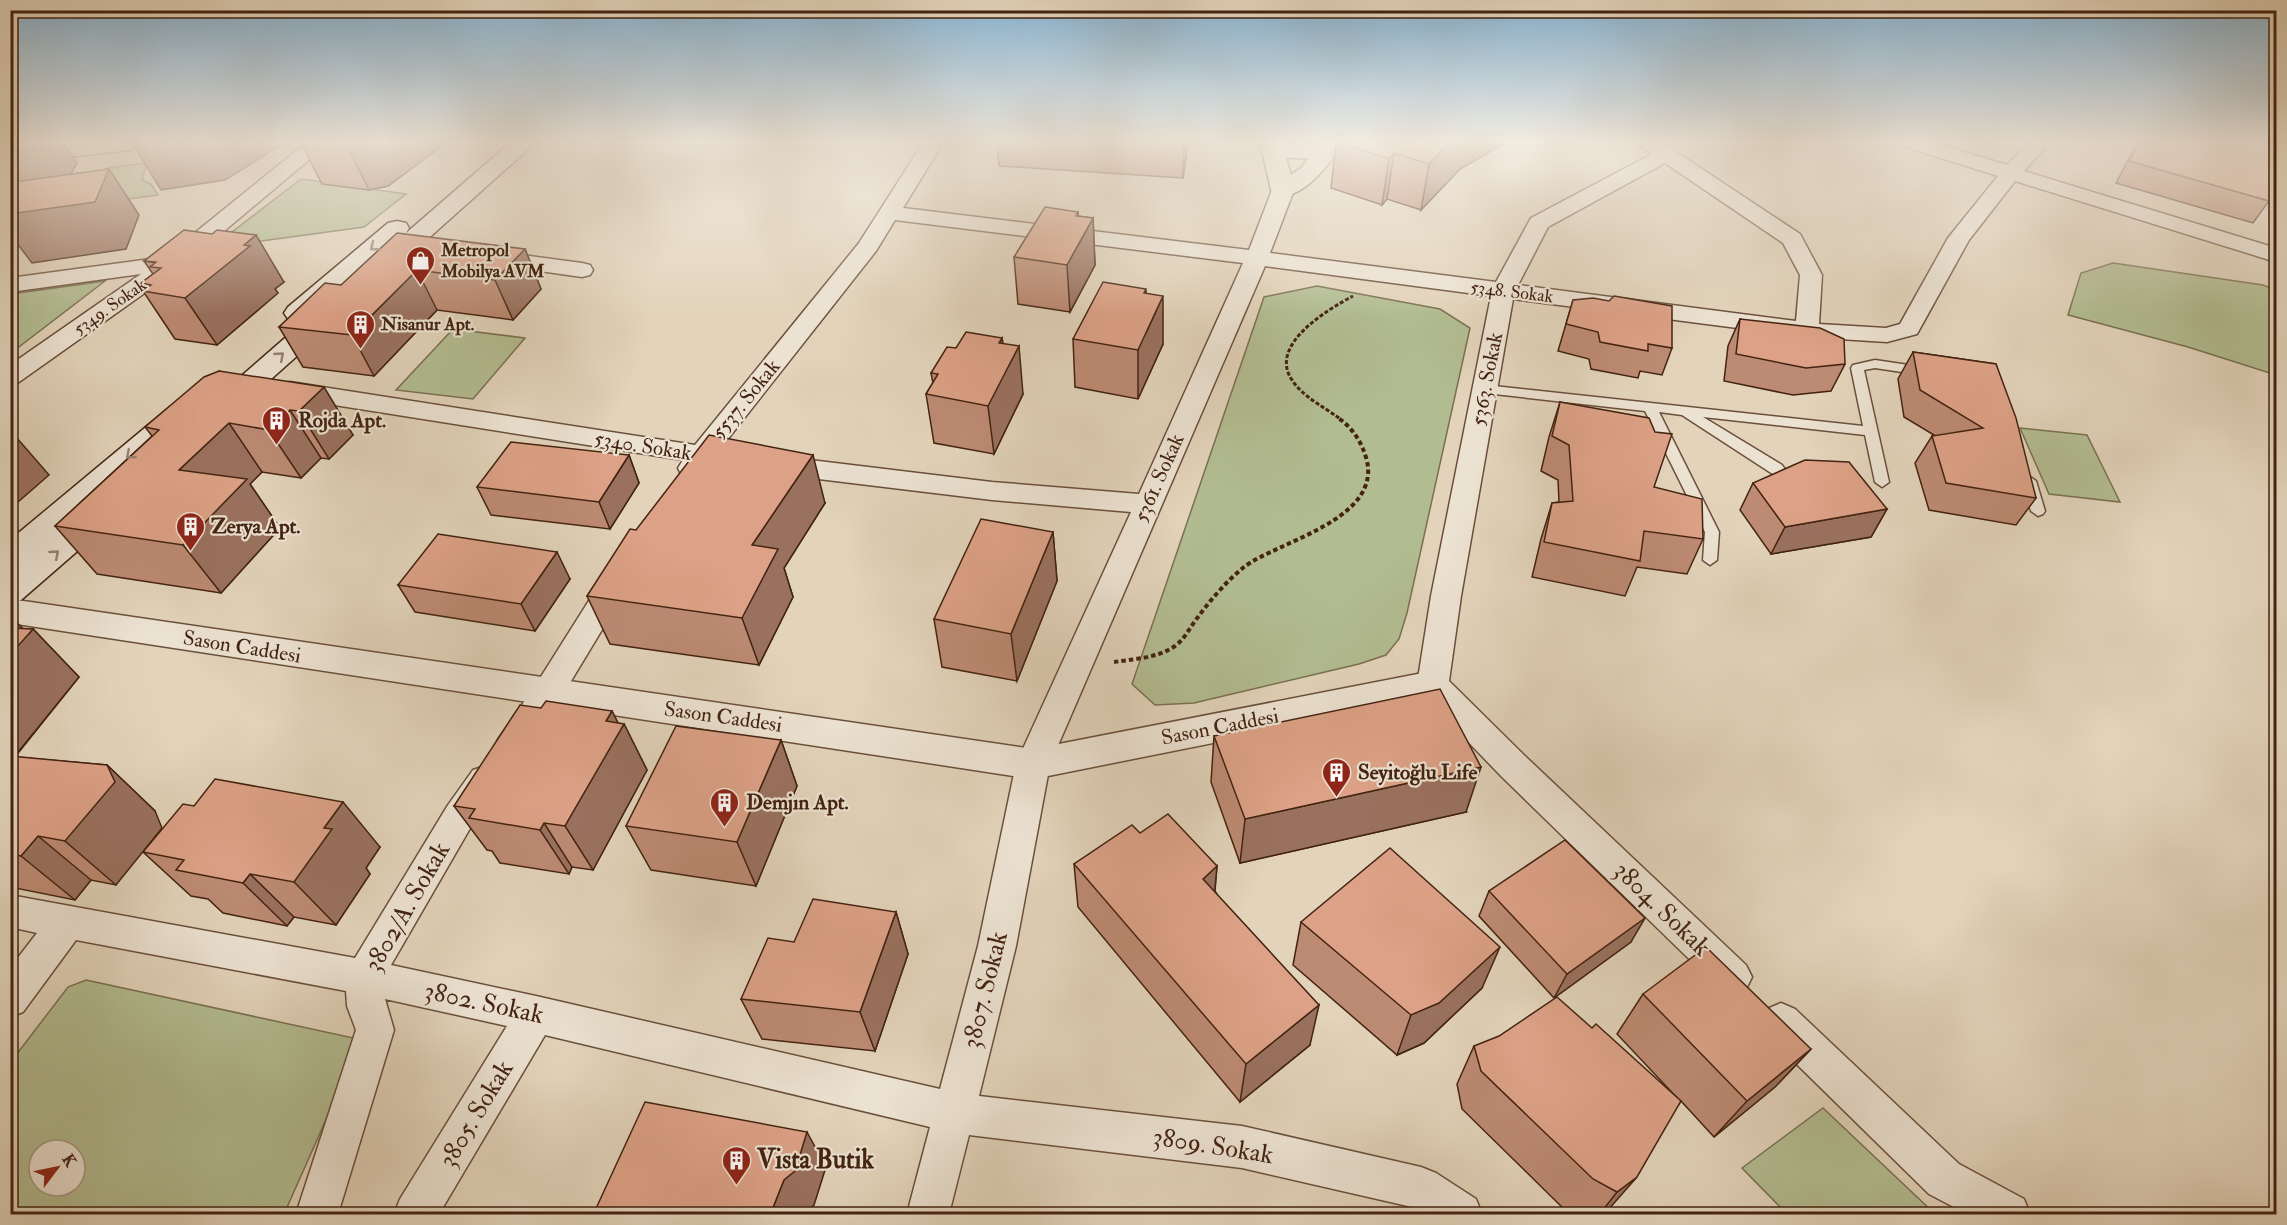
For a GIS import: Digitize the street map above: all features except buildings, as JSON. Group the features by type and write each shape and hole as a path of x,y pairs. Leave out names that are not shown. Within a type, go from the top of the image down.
{"main road":[{"path":"10,558 431,200"},
{"path":"10,592 249,384 418,249 467,200"},
{"name":"Sason Caddesi","path":"10,611 1033,764 1433,686"}],"street":[{"name":"5349. Sokak","path":"11,376 172,263 249,200"},
{"name":"5537. Sokak","path":"676,487 868,246 897,200"},
{"name":"5361. Sokak","path":"1033,764 1146,504 1257,258 1279,200"},
{"name":"5363. Sokak","path":"1433,686 1446,596 1503,291 1539,223 1576,200"},
{"path":"1734,200 1792,239 1811,275 1807,330"},
{"name":"5348. Sokak","path":"889,213 1257,258 1807,330 1887,335 1909,329 1959,238 1989,200"},
{"path":"2096,200 2277,255"},
{"path":"465,255 582,270"},
{"path":"10,285 172,263"},
{"name":"5340. Sokak","path":"249,384 701,455 992,491 1146,504"},
{"path":"548,693 627,564"},
{"name":"3804. Sokak","path":"1433,686 1514,767 1944,1179 2008,1215"},
{"name":"3802/A. Sokak","path":"317,1215 375,1030 366,1006 364,977 460,815 548,693"},
{"name":"3807. Sokak","path":"928,1215 997,946 1033,764"},
{"name":"3802. Sokak","path":"10,910 364,977 536,1014 954,1113"},
{"path":"10,999 67,922"},
{"name":"3805. Sokak","path":"415,1215 536,1014"},
{"name":"3809. Sokak","path":"954,1113 1242,1147 1421,1188 1461,1215"}],"lane":[{"path":"1882,482 1857,368 1875,364 1932,373"},
{"path":"1485,389 1870,431"},
{"path":"1650,407 1712,532 1710,561"},
{"path":"1683,411 1777,468 1782,475"},
{"path":"2025,469 2038,512"}],"path":[{"path":"1075,670 1160,653 1176,646 1213,598 1235,574 1262,556 1320,529 1353,506 1365,487 1368,469 1354,432 1339,418 1309,399 1292,381 1286,363 1289,348 1319,317 1343,301 1392,277"}],"green space":[{"path":"69,200 121,200 58,209"},
{"path":"273,200 398,200 364,227 211,248"},
{"path":"2113,263 2263,285 2276,290 2276,375 2188,347 2068,315 2081,273"},
{"path":"105,281 11,353 11,294"},
{"path":"1317,286 1440,309 1470,328 1407,613 1399,639 1386,655 1359,664 1194,703 1155,705 1132,684 1264,297"},
{"path":"453,329 525,338 473,399 396,390"},
{"path":"2020,428 2087,435 2120,502 2049,494"},
{"path":"86,980 358,1039 357,1050 284,1214 11,1214 10,1063 68,987"},
{"path":"1823,1108 1935,1214 1787,1214 1742,1168"}],"place":[{"name":"Metropol Mobilya AVM","path":"420,286"},
{"name":"Nisanur Apt.","path":"360,350"},
{"name":"Rojda Apt.","path":"277,446"},
{"name":"Zerya Apt.","path":"190,552"},
{"name":"Seyitoğlu Life","path":"1337,798"},
{"name":"Demjın Apt.","path":"725,828"},
{"name":"Vista Butik","path":"736,1186"}]}
